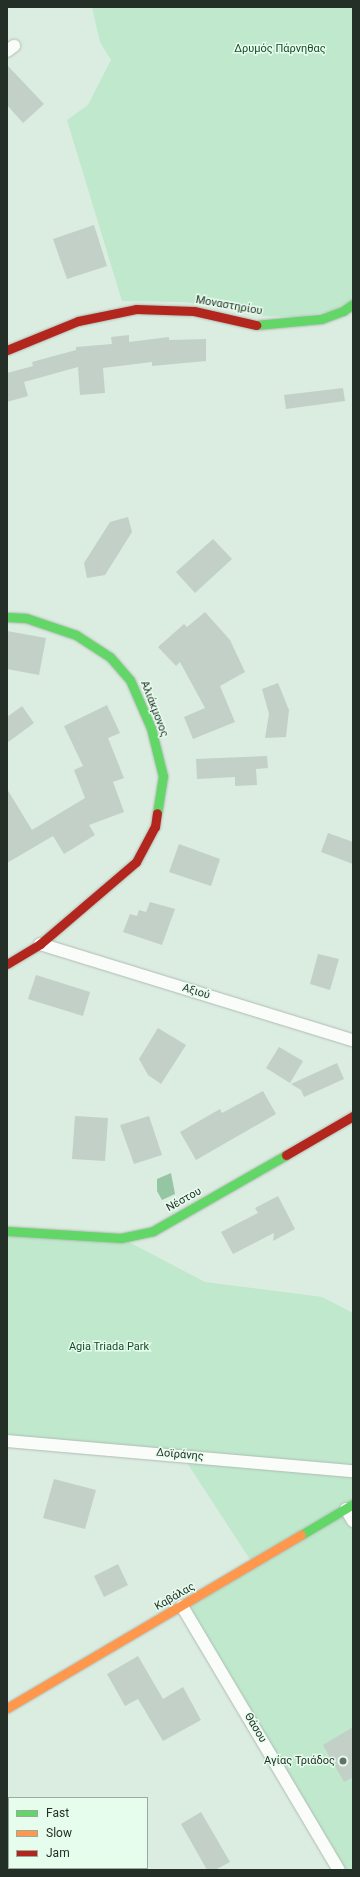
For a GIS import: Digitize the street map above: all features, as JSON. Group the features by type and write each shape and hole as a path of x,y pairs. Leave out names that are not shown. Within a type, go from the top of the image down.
{"street":[{"name":"Μοναστηρίου","path":"7,350 78,321 136,309 194,311 230,321 269,325 321,319 343,311 353,304"},
{"name":"Αλιάκμονος","path":"7,617 26,618 76,635 110,657 130,680 151,728 163,776 154,827 136,862 40,944 7,964"},
{"name":"Αξιού","path":"40,944 353,1040"},
{"name":"Νέστου","path":"7,1231 121,1238 153,1230 353,1116"},
{"name":"Δοϊράνης","path":"7,1441 353,1471"},
{"path":"349,1506 353,1521"},
{"name":"Καβάλας","path":"7,1708 349,1506"},
{"name":"Θάσου","path":"182,1606 339,1870"}],"green space":[{"name":"Δρυμός Πάρνηθας","path":"92,7 353,7 353,299 344,309 297,317 265,316 234,308 183,302 122,301 67,120 88,105 111,60 100,42"},
{"name":"Agia Triada Park","path":"7,1231 121,1238 205,1282 322,1297 353,1313 353,1870 339,1870 182,1606 253,1564 182,1455 7,1441"}],"shaded area":[{"path":"171,1173 175,1194 162,1200 157,1191 157,1179"}],"building":[{"path":"7,65 44,104 23,123 7,105"},
{"path":"94,225 107,266 67,279 53,239"},
{"path":"129,335 129,342 169,337 169,340 206,339 206,361 152,366 152,362 103,368 105,393 80,395 78,367 24,382 28,396 7,402 7,373 33,366 32,362 76,350 76,347 112,344 111,337"},
{"path":"343,388 345,401 286,409 284,395"},
{"path":"128,517 132,532 105,575 87,578 84,563 110,522"},
{"path":"213,539 232,559 195,593 176,572"},
{"path":"205,612 230,640 245,672 220,686 235,722 193,739 184,717 205,708 180,662 176,666 158,647 184,624 187,627"},
{"path":"7,631 46,638 39,675 7,669"},
{"path":"278,683 289,710 286,737 265,738 269,714 262,689"},
{"path":"107,705 120,733 108,738 124,778 113,782 124,812 89,825 95,835 64,854 53,836 7,863 7,789 32,830 85,798 74,770 83,766 64,726"},
{"path":"22,706 34,723 7,743 7,717"},
{"path":"267,756 268,768 256,769 257,785 235,786 235,777 197,779 196,759"},
{"path":"328,833 353,842 353,864 321,852"},
{"path":"179,844 220,859 211,886 169,872"},
{"path":"150,902 175,909 162,945 123,932 130,914 137,916 139,910 146,912"},
{"path":"318,954 339,959 330,990 310,984"},
{"path":"36,975 90,992 83,1016 28,999"},
{"path":"158,1028 186,1045 161,1084 148,1075 139,1059"},
{"path":"279,1047 303,1061 290,1083 266,1068"},
{"path":"337,1063 344,1079 304,1097 301,1090 291,1084"},
{"path":"263,1091 276,1114 196,1160 180,1132 220,1109 222,1113"},
{"path":"75,1116 108,1118 105,1161 72,1159"},
{"path":"149,1116 162,1155 134,1164 120,1125"},
{"path":"278,1196 295,1229 273,1241 274,1233 233,1254 221,1232 258,1213 255,1208"},
{"path":"54,1479 96,1490 85,1529 43,1518"},
{"path":"118,1564 128,1585 104,1597 94,1576"},
{"path":"138,1656 163,1699 183,1687 201,1720 163,1741 138,1699 125,1706 107,1674"},
{"name":"Αγίας Τριάδος","path":"353,1727 353,1777 344,1782 323,1745"},
{"path":"201,1812 230,1862 215,1870 207,1870 181,1824"}],"traffic: fast":[{"path":"256,325 321,319 343,311 353,304"},
{"path":"7,617 26,618 76,635 110,657 130,680 151,728 163,776 157,813"},
{"path":"7,1231 121,1238 153,1231 286,1155"},
{"path":"301,1535 353,1504"}],"traffic: slow":[{"path":"7,1708 301,1535"}],"traffic: jam":[{"path":"7,350 78,321 136,309 194,311 256,325"},
{"path":"7,964 40,944 136,862 155,827 157,813"},
{"path":"286,1155 353,1116"}],"place":[{"name":"Αγίας Τριάδος","path":"343,1761"}]}
